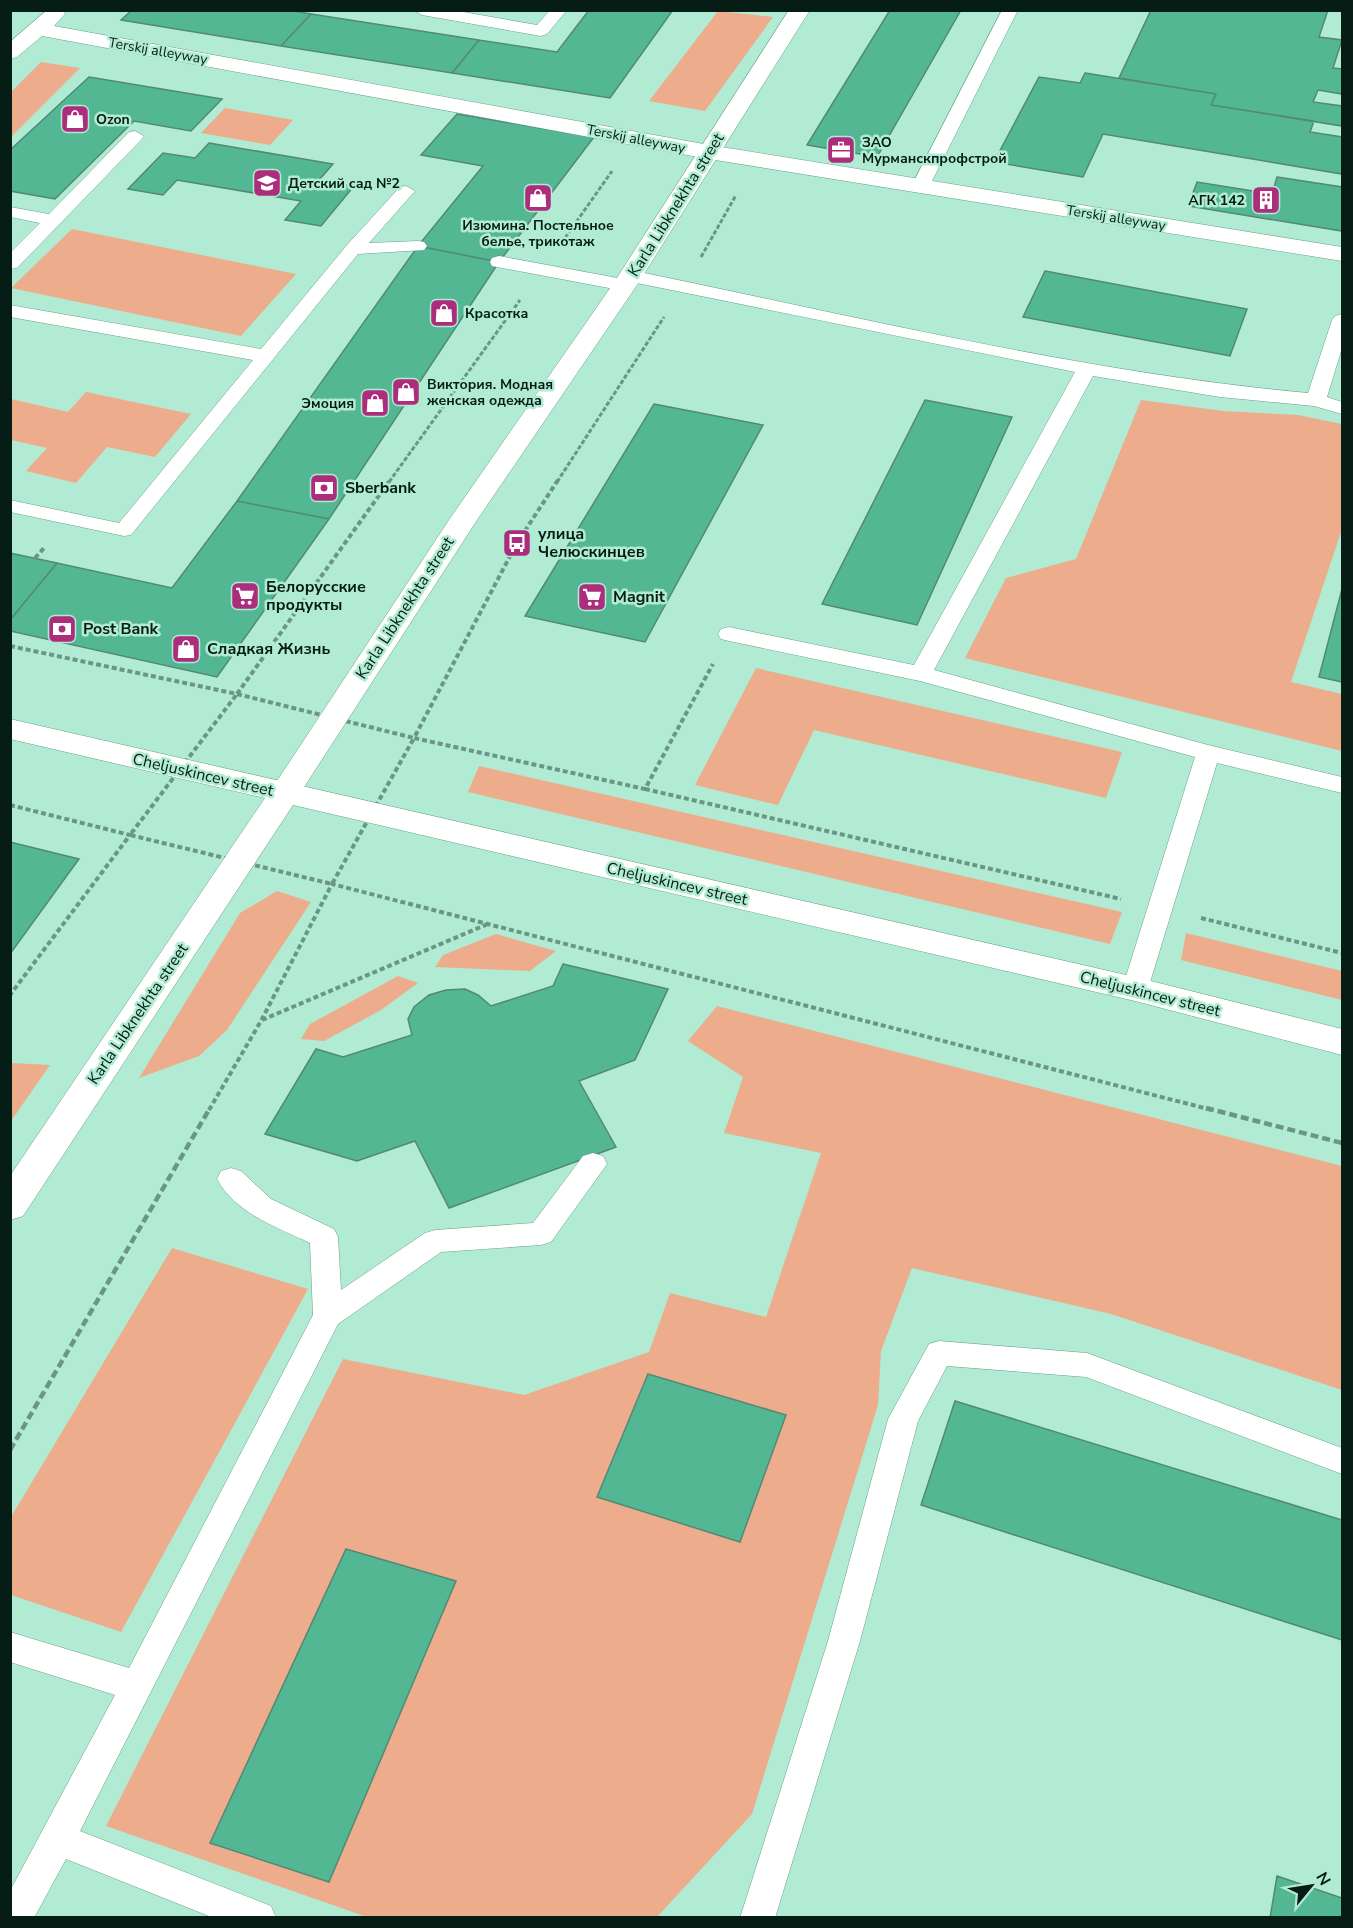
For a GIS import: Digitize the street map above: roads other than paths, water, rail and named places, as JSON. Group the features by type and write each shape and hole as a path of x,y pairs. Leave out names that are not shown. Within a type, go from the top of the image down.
{"street":[{"path":"10,53 59,10"},
{"name":"Karla Libknekhta street","path":"10,1206 284,794 456,530 627,280 800,10"},
{"name":"Terskij alleyway","path":"38,29 709,152 1342,254"},
{"name":"Cheljuskincev street","path":"10,729 1136,989 1342,1042"}],"lane":[{"path":"422,10 541,31 559,10"},
{"path":"920,187 1010,10"},
{"path":"10,264 135,135"},
{"path":"10,506 124,530 353,249 405,191"},
{"path":"10,212 55,220"},
{"path":"353,249 418,246"},
{"path":"499,261 542,270 683,287 1087,369 1220,391 1316,400 1342,408"},
{"path":"10,311 266,356"},
{"path":"1316,400 1342,320"},
{"path":"921,674 1087,369"},
{"path":"729,634 921,674 1208,753 1342,785"},
{"path":"1136,989 1158,908 1208,753"},
{"path":"15,1917 58,1839 328,1315 435,1241 541,1234 593,1164"},
{"path":"231,1179 261,1207 324,1237 328,1315"},
{"path":"757,1917 844,1641 903,1419 939,1353 1087,1365 1342,1461"},
{"path":"10,1647 137,1686"},
{"path":"58,1839 259,1917"}],"place":[{"name":"Ozon","path":"75,119"},
{"name":"ЗАО Мурманскпрофстрой","path":"841,150"},
{"name":"Детский сад №2","path":"267,183"},
{"name":"Изюмина. Постельное белье, трикотаж","path":"538,198"},
{"name":"АГК 142","path":"1266,200"},
{"name":"Красотка","path":"444,313"},
{"name":"Виктория. Модная женская одежда","path":"406,392"},
{"name":"Эмоция","path":"375,403"},
{"name":"Sberbank","path":"324,488"},
{"name":"улица Челюскинцев","path":"517,543"},
{"name":"Белорусские продукты","path":"245,596"},
{"name":"Magnit","path":"592,597"},
{"name":"Post Bank","path":"62,629"},
{"name":"Сладкая Жизнь","path":"186,649"}]}
